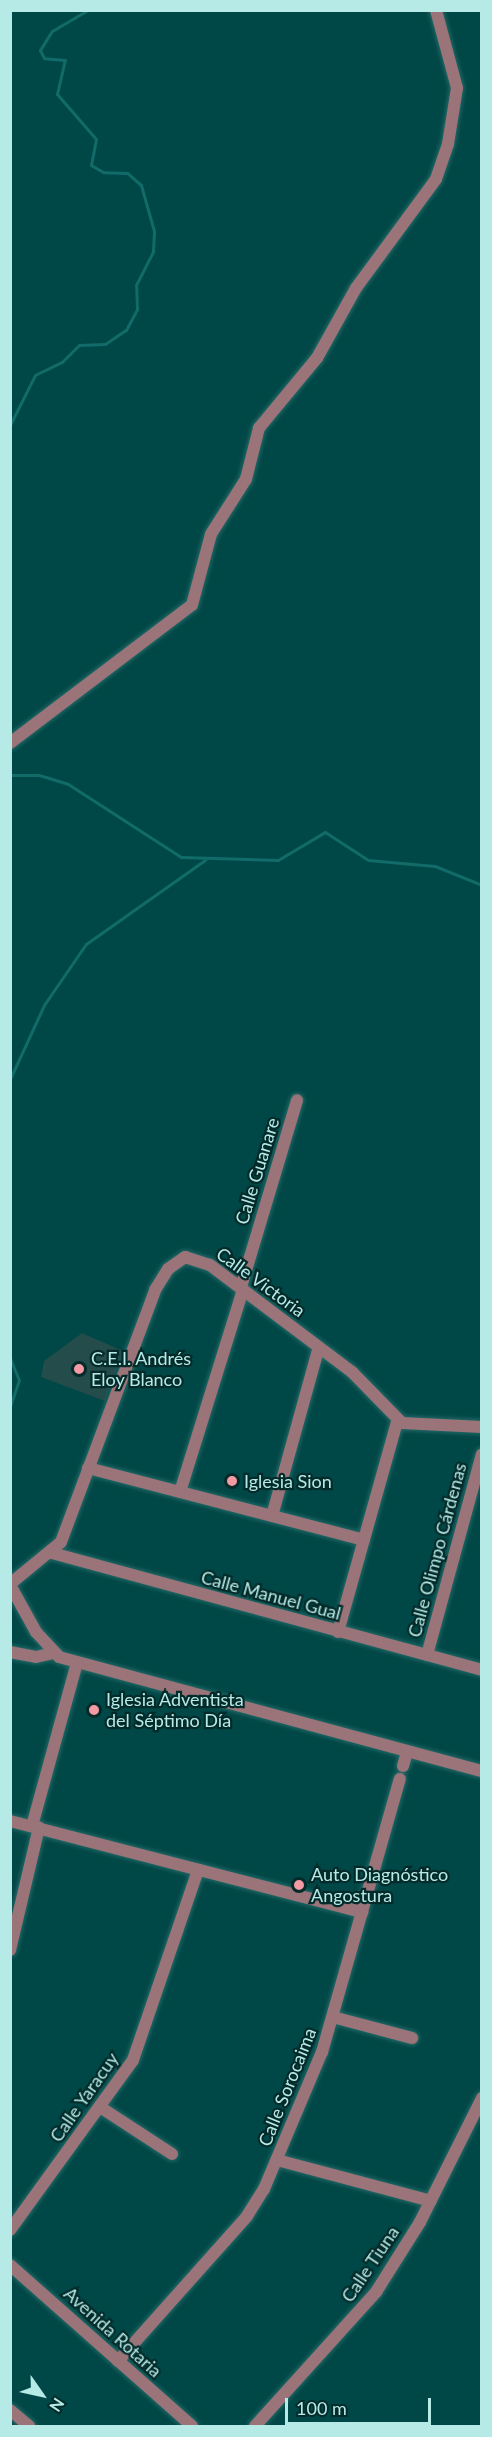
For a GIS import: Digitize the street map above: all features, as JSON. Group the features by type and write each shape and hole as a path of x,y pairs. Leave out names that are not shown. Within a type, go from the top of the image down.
{"street":[{"path":"10,743 192,605 211,534 246,479 259,428 317,358 356,288 422,204 439,170 457,88 436,10"},
{"name":"Calle Guanare","path":"180,1492 297,1100"},
{"name":"Calle Victoria","path":"52,1553 88,1468 148,1307 168,1269 192,1257 242,1288 320,1347 380,1395 398,1419"},
{"path":"272,1516 320,1347"},
{"path":"338,1632 398,1419 419,1428 482,1427"},
{"name":"Calle Olimpo Cárdenas","path":"427,1655 482,1454"},
{"path":"88,1468 364,1540"},
{"path":"52,1553 10,1585 53,1653 77,1663 482,1772"},
{"name":"Calle Manuel Gual","path":"52,1553 482,1670"},
{"path":"10,1652 36,1657 53,1653"},
{"path":"10,1950 35,1826 77,1663"},
{"name":"Calle Sorocaima","path":"118,2361 247,2216 277,2160 333,2017 407,1752"},
{"path":"10,1821 362,1912"},
{"name":"Calle Yaracuy","path":"10,2230 100,2107 138,2050 198,1870"},
{"path":"333,2017 412,2038"},
{"name":"Calle Tiuna","path":"255,2427 376,2292 431,2201 482,2098"},
{"path":"100,2107 172,2154"},
{"path":"277,2160 431,2201"},
{"name":"Avenida Rotaria","path":"11,2267 192,2427"},
{"path":"10,2410 29,2427"}],"shaded area":[{"name":"C.E.I. Andrés Eloy Blanco","path":"82,1333 123,1351 105,1401 41,1377 44,1361"}],"waterway":[{"path":"10,425 35,375 62,362 79,345 105,344 126,330 137,309 136,285 153,251 154,231 141,185 127,173 103,172 91,165 96,139 57,94 65,60 44,58 40,50 52,31 88,10"},
{"path":"10,775 39,775 68,784 181,857 278,860 325,832 368,860 435,866 482,885"},
{"path":"10,1079 44,1005 86,944 205,860"},
{"path":"10,1358 19,1380 10,1406"}],"place":[{"name":"C.E.I. Andrés Eloy Blanco","path":"79,1369"},
{"name":"Iglesia Sion","path":"232,1481"},
{"name":"Iglesia Adventista del Séptimo Día","path":"94,1710"},
{"name":"Auto Diagnóstico Angostura","path":"299,1885"}]}
